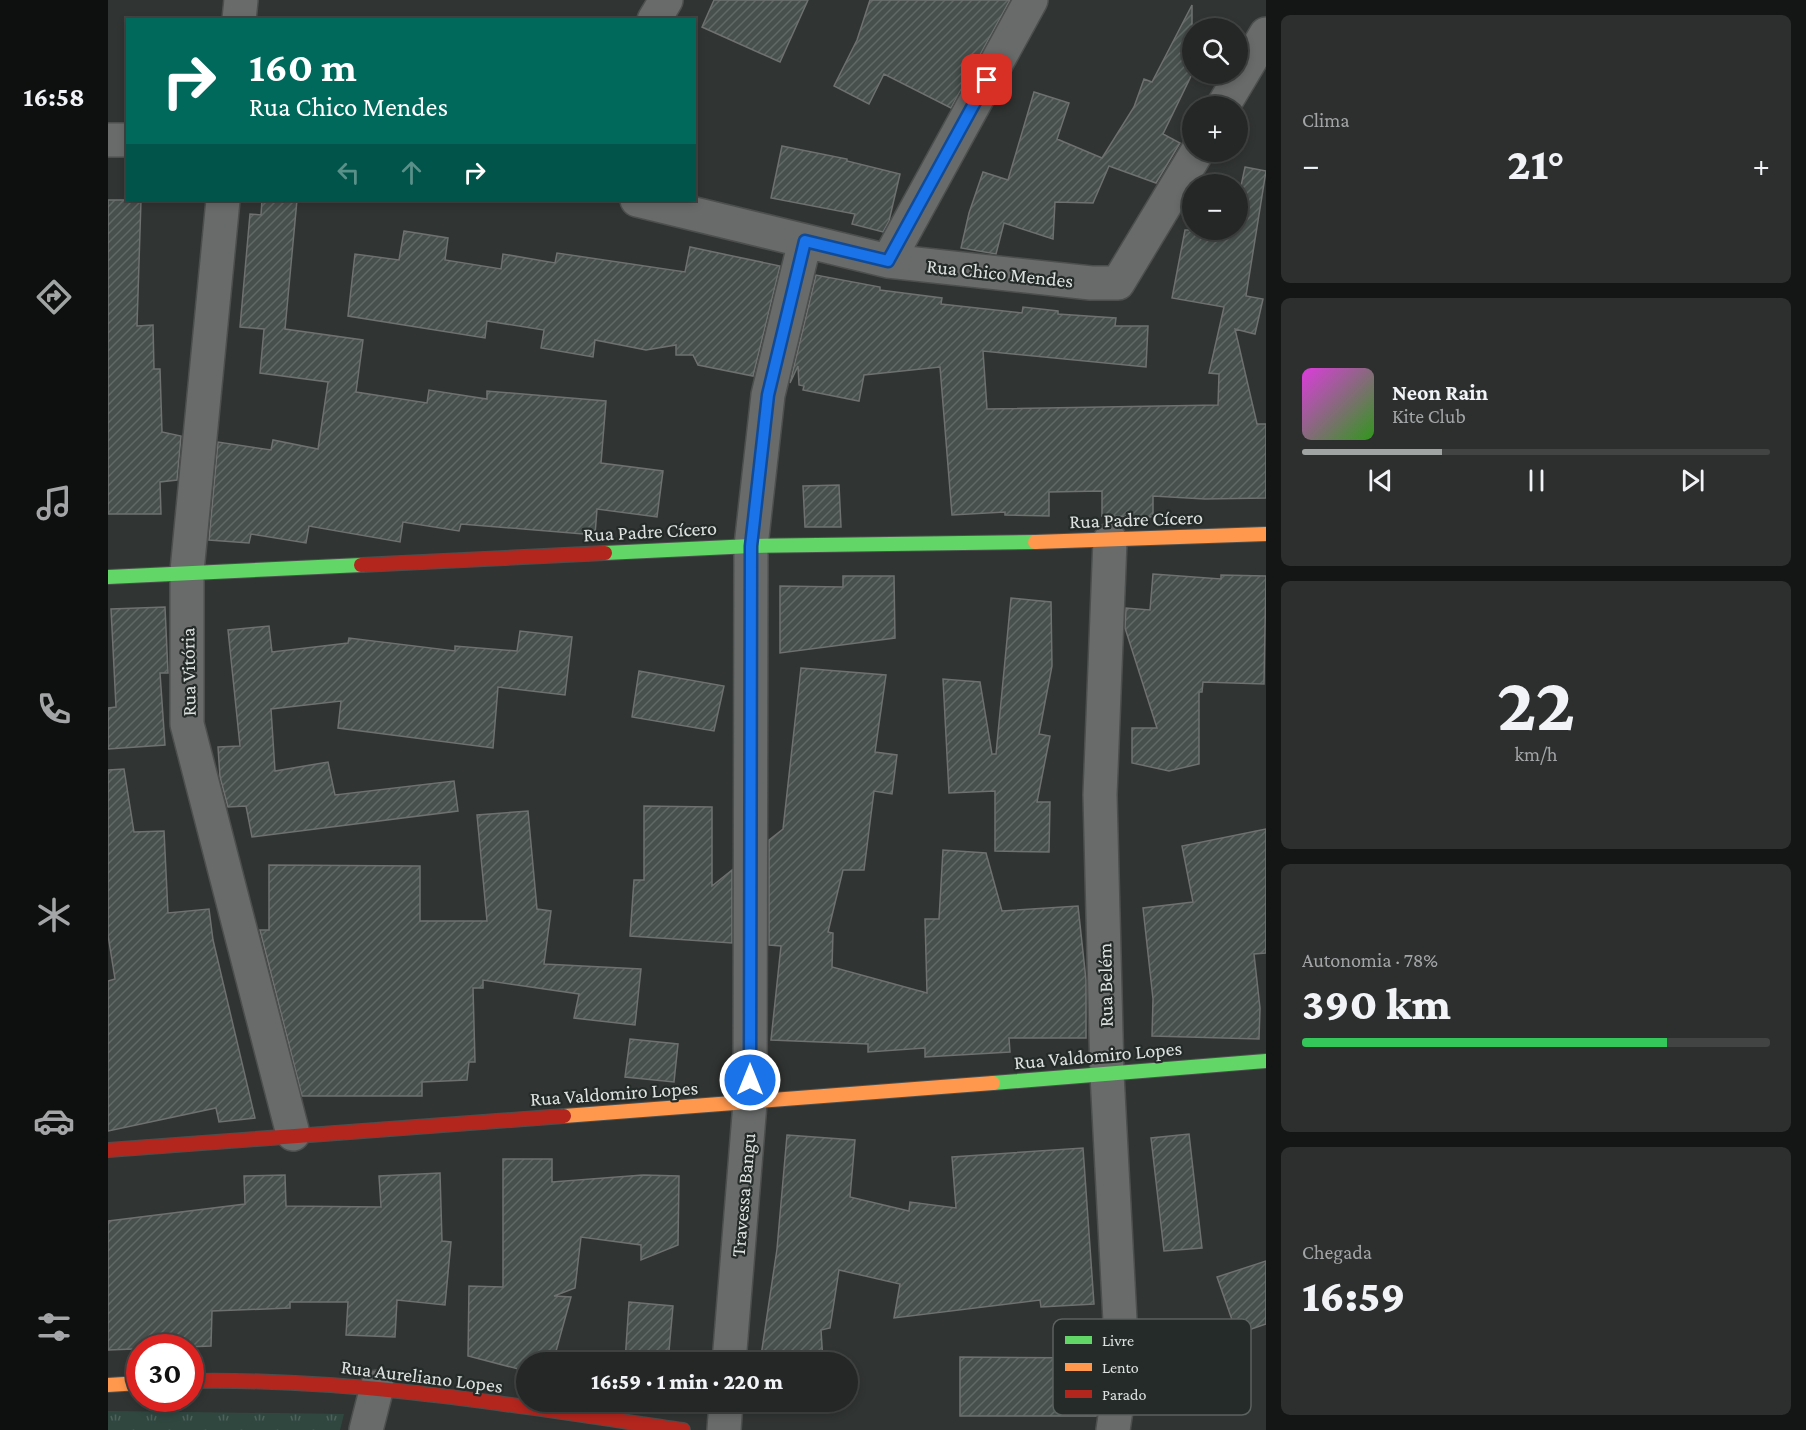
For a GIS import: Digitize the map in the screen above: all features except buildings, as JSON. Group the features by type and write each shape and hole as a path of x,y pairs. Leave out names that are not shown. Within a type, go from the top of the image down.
{"street":[{"path":"239,18 241,0"},
{"path":"655,18 666,0"},
{"path":"888,261 1031,0"},
{"path":"1229,96 1266,34"},
{"path":"108,140 126,140"},
{"name":"Rua Chico Mendes","path":"641,201 888,261 1091,283 1119,283 1191,162"},
{"name":"Rua Vitória","path":"223,201 187,572 188,724 293,1134"},
{"name":"Travessa Bangu","path":"730,1352 750,1103 751,546 768,395 805,241"},
{"name":"Rua Padre Cícero","path":"108,577 751,546 936,545 1266,534"},
{"name":"Rua Belém","path":"1110,540 1100,795 1107,1074 1120,1319"},
{"name":"Rua Valdomiro Lopes","path":"108,1150 293,1134 750,1103 1266,1061"},
{"name":"Rua Aureliano Lopes","path":"204,1380 227,1379 377,1387 683,1430"},
{"path":"108,1385 126,1384"},
{"path":"366,1430 377,1387"},
{"path":"724,1430 725,1412"},
{"name":"Rua Belém","path":"1113,1430 1115,1415"}],"green space":[{"path":"108,1411 344,1414 340,1430 108,1430"}],"traffic: fast":[{"path":"605,553 751,546 1035,542"},
{"path":"108,577 361,565"},
{"path":"993,1083 1266,1061"}],"traffic: slow":[{"path":"1035,542 1266,534"},
{"path":"564,1116 993,1083"},
{"path":"108,1385 126,1384"}],"traffic: jam":[{"path":"361,565 605,553"},
{"path":"108,1150 564,1116"},
{"path":"204,1381 314,1384 438,1395 683,1430"}],"route":[{"path":"750,1080 751,546 768,395 805,241 888,261 987,80"}]}
